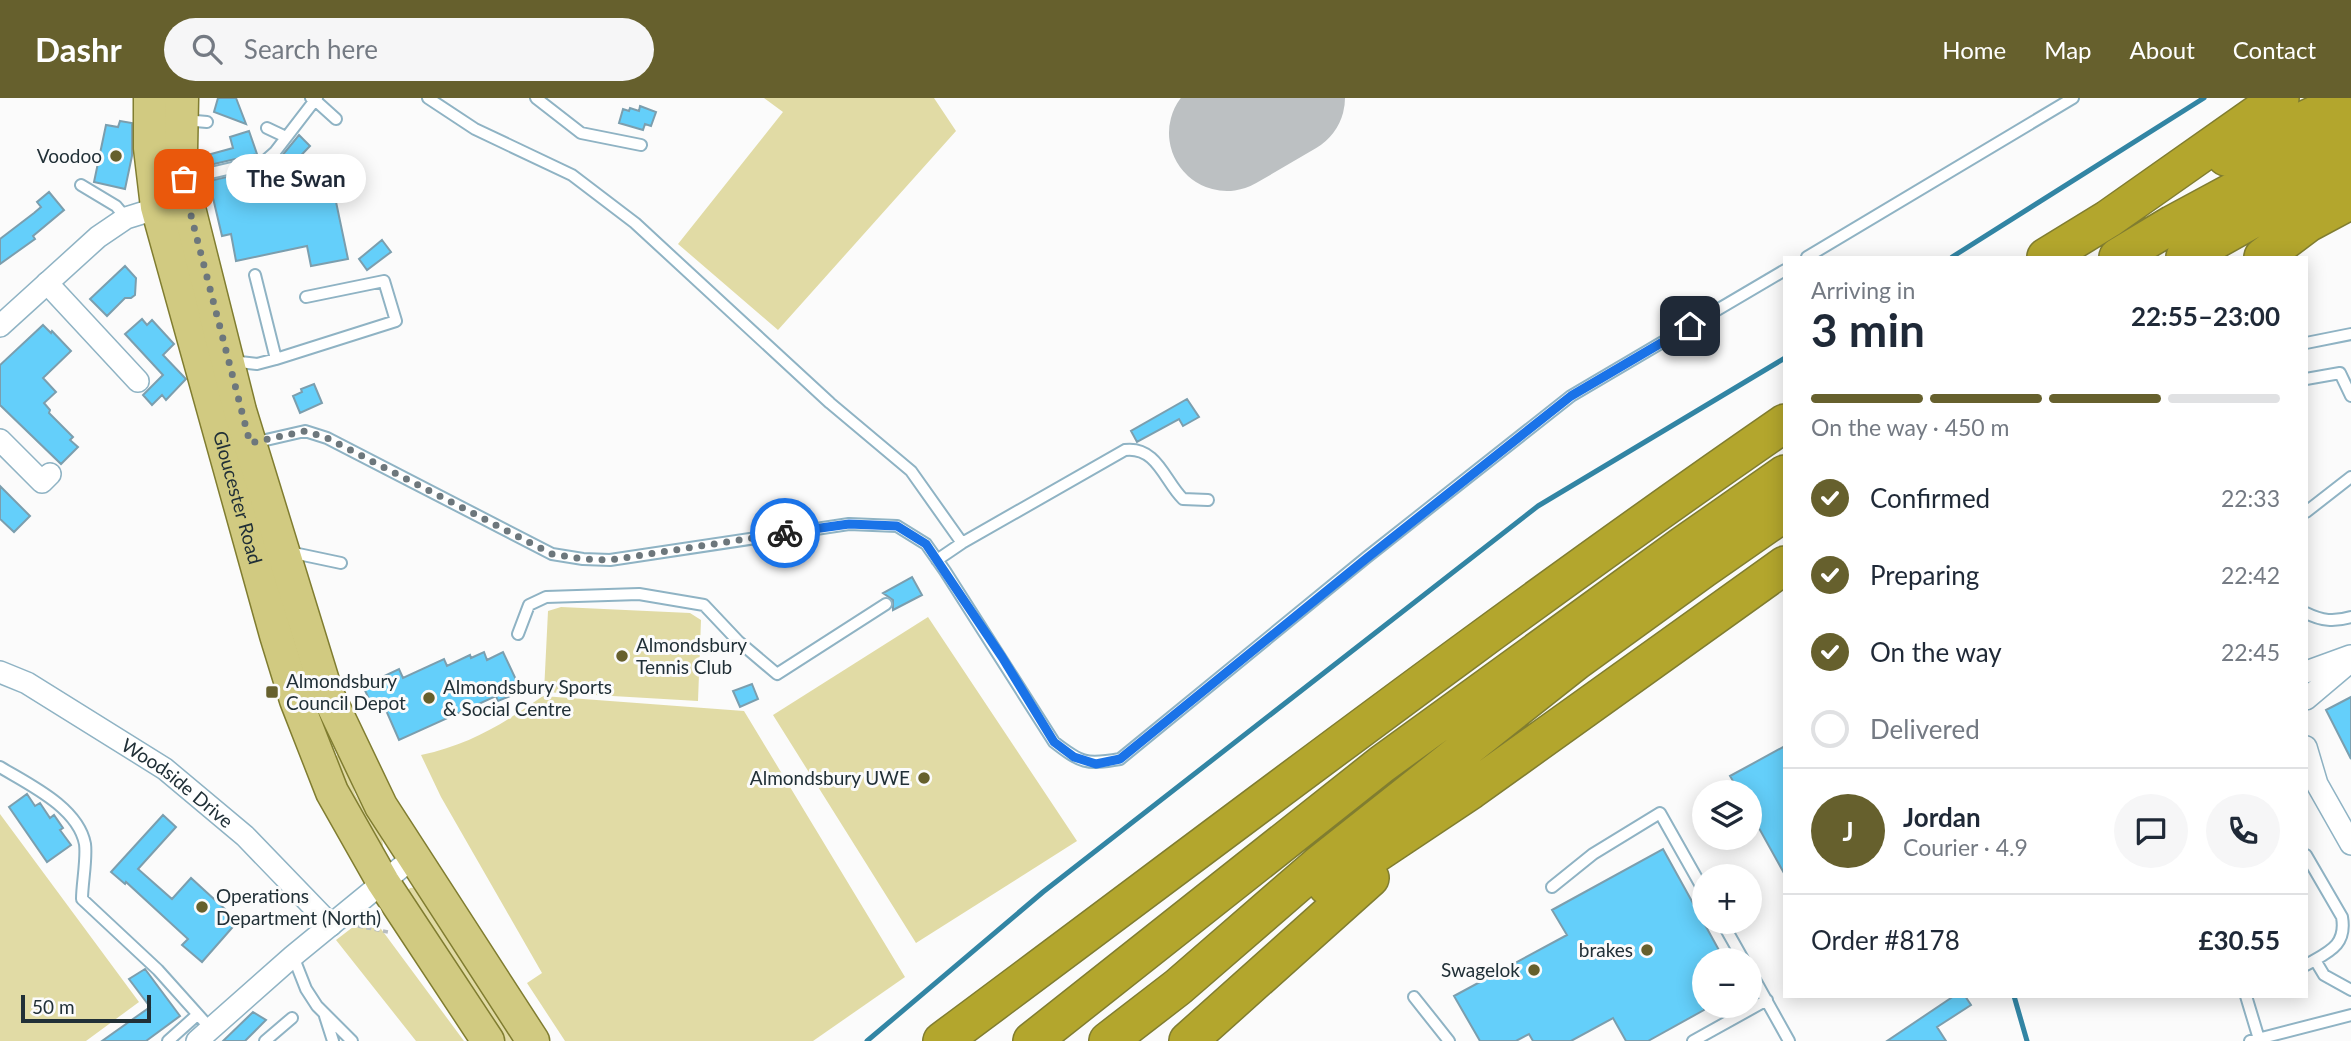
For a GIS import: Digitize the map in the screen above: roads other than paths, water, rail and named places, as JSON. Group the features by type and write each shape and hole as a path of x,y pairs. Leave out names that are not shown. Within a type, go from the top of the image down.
{"highway":[{"path":"2048,256 2108,219 2280,98"},
{"path":"2108,219 2234,153 2351,98"},
{"path":"2120,256 2173,224 2351,128"},
{"path":"2187,256 2351,164"},
{"path":"2264,256 2308,223 2351,200"},
{"path":"2279,256 2351,225"},
{"path":"942,1041 1476,644 1783,424"},
{"path":"1032,1041 1382,764 1783,475"},
{"path":"1108,1041 1178,987 1320,864 1576,662 1783,513"},
{"path":"1178,987 1471,790 1783,566"},
{"path":"1146,950 1476,644"},
{"path":"1188,1041 1471,790"}],"main road":[{"name":"Gloucester Road","path":"150,98 150,148 157,207 296,700 332,792 383,883 488,1041"},
{"name":"Gloucester Road","path":"190,113 181,151 185,190 240,369 250,443 326,691 381,806 533,1041"}],"street":[{"path":"0,326 98,237 126,218 157,207 185,190"},
{"path":"47,283 124,375"},
{"path":"0,440 43,482 50,474"},
{"path":"2308,671 2351,656"},
{"path":"2308,697 2351,661"},
{"name":"Woodside Drive","path":"0,672 27,683 166,769 245,836 333,923"},
{"path":"2308,758 2312,780 2351,844"},
{"path":"201,1028 415,856"}],"lane":[{"path":"428,98 475,129 572,175 635,223 830,403 911,471 962,543"},
{"path":"536,98 581,133 641,145"},
{"path":"1809,256 2073,98"},
{"path":"185,190 266,160 314,99 336,118"},
{"path":"267,128 286,137"},
{"path":"81,185 116,206 126,218"},
{"path":"250,443 305,431 327,438 552,554 583,559 610,560 849,524 897,526 926,544 1002,657 1054,742 1074,757 1096,764 1120,759 1571,396 1783,271"},
{"path":"255,275 276,359"},
{"path":"240,369 396,321 384,281 306,297"},
{"path":"2308,344 2351,334"},
{"path":"2308,379 2340,373 2351,396"},
{"path":"937,560 1125,450 1134,449 1153,459 1183,499 1208,500"},
{"path":"2308,510 2351,477"},
{"path":"283,550 341,563"},
{"path":"518,634 530,605 546,597 639,594 704,606 738,641 777,674 886,604"},
{"path":"2308,614 2319,620 2338,621 2351,617"},
{"path":"0,767 56,801 76,825 85,844 82,899 158,970 201,1028 168,1041"},
{"path":"1552,887 1593,854 1660,813 1692,870"},
{"path":"2308,858 2342,917 2343,929 2335,948 2311,962 2324,975 2351,990"},
{"path":"293,956 306,989 324,1014 352,1041"},
{"path":"1762,991 1789,1041"},
{"path":"1414,997 1449,1041"},
{"path":"2246,998 2254,1040 2351,1015"},
{"path":"1693,1041 1767,1000"},
{"path":"324,1014 333,1041"},
{"path":"265,1041 292,1018"}],"waterway":[{"path":"1954,256 2204,98"},
{"path":"867,1041 1043,892 1538,506 1783,359"},
{"path":"2015,998 2027,1041"}],"place":[{"name":"Voodoo","path":"116,156"},
{"name":"The Swan","path":"184,179"},
{"name":"Almondsbury Tennis Club","path":"622,656"},
{"name":"Almondsbury Council Depot","path":"272,692"},
{"name":"Almondsbury Sports & Social Centre","path":"429,698"},
{"name":"Almondsbury UWE","path":"924,778"},
{"name":"Operations Department (North)","path":"202,907"},
{"name":"brakes","path":"1647,950"},
{"name":"Swagelok","path":"1534,970"}]}
